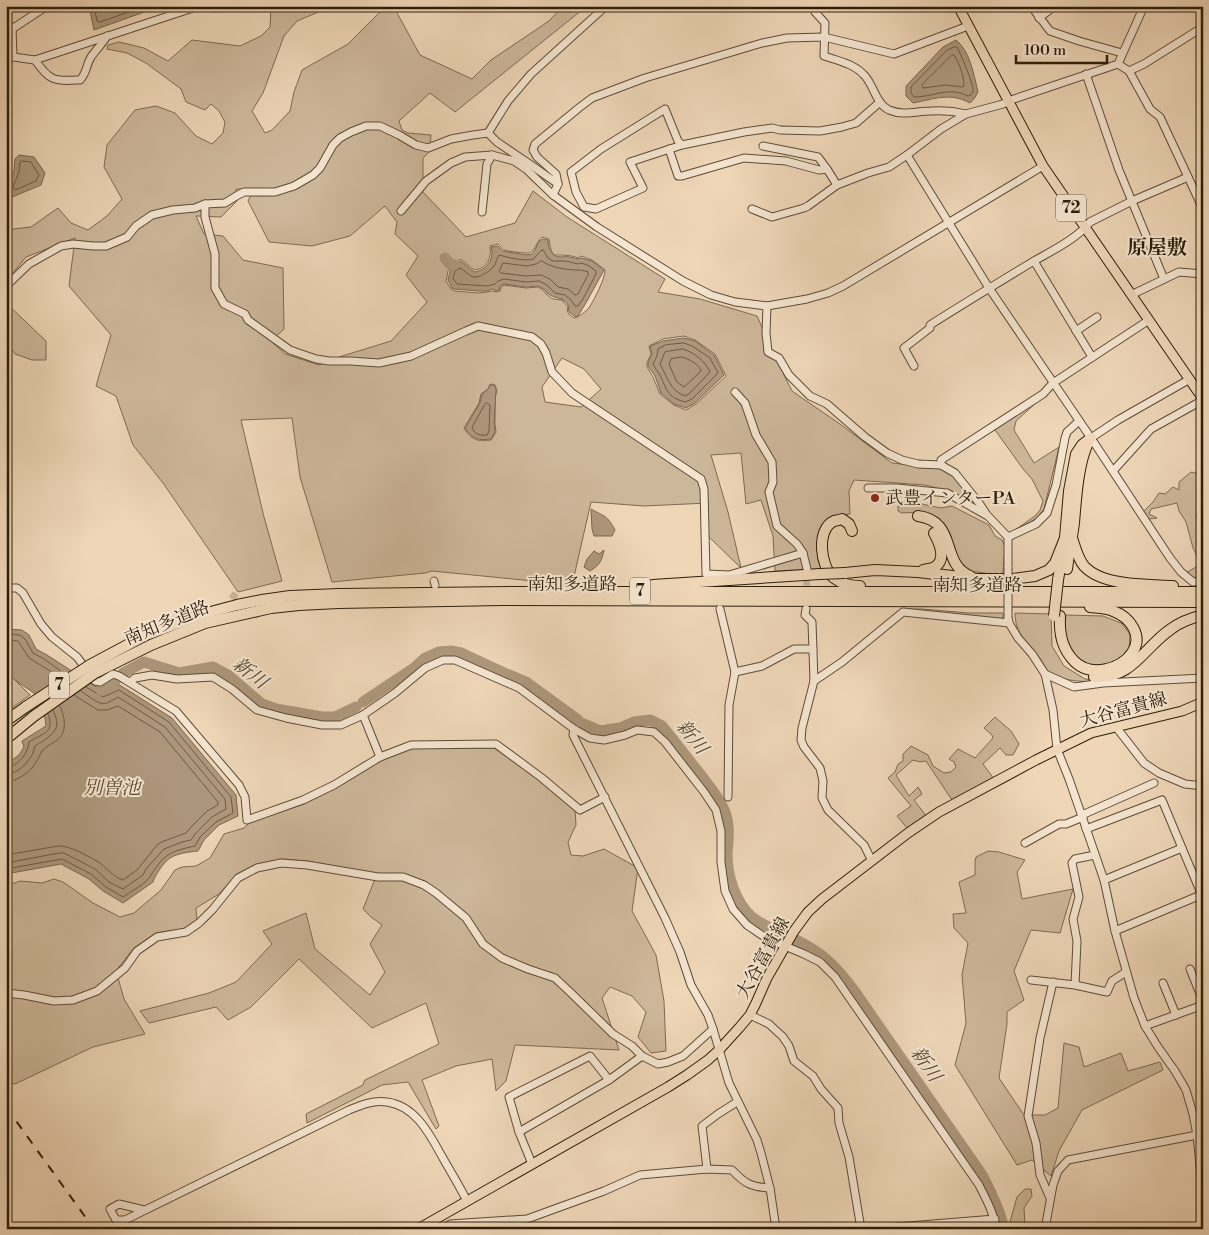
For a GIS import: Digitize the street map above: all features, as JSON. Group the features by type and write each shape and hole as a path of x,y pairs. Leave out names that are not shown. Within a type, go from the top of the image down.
{"highway":[{"path":"1091,438 1084,452 1068,538 1054,631 1059,651 1065,661 1083,674 1095,677 1117,674 1136,663 1170,629 1203,615"},
{"path":"918,516 931,519 939,526 944,533 955,565 968,576 978,579"},
{"path":"852,531 842,519 833,521 824,535 822,558 832,577 850,586 936,588 943,592"},
{"path":"918,572 938,565 941,549 934,533"},
{"path":"598,592 603,589 876,570 918,572 978,579 1012,579 1035,576 1049,570 1055,563 1068,538"},
{"path":"1068,538 1084,566 1096,576 1112,581 1133,584 1203,588"},
{"name":"南知多道路","path":"6,722 27,706 93,669 146,635 203,614 262,600 290,596 716,591 1203,592"},
{"name":"南知多道路","path":"6,739 93,669 205,623 264,610 299,605 502,600 1203,602"},
{"path":"951,601 960,606 1089,607 1114,611 1132,624 1136,642 1132,652 1122,662 1102,671 1091,670 1078,665 1069,656 1062,644 1057,616"}],"main road":[{"name":"72","path":"958,6 1043,166 1203,400"},
{"name":"大谷富貴線","path":"418,1229 687,1076 719,1050 750,1015 767,978 785,946 808,912 822,899 908,833 939,812 1091,733 1182,711 1203,702"}],"street":[{"path":"12,30 47,6"},
{"path":"6,20 12,30 10,56 35,60 199,6 218,8 221,6"},
{"path":"488,133 508,101 531,74 606,6"},
{"path":"815,6 815,12 825,23 824,56 856,67 866,77 880,102 887,109 900,114 952,110 966,114"},
{"path":"1031,6 1050,30 1079,42 1122,53"},
{"path":"1039,18 1055,6"},
{"path":"1118,64 1144,6"},
{"path":"553,195 558,184 556,174 537,157 533,150 535,144 592,98 645,78 762,43 787,38 824,37 894,54 968,26"},
{"path":"1129,71 1144,64 1203,27"},
{"path":"35,60 44,73 57,81 80,80 85,76 90,58 102,45 107,36"},
{"path":"752,209 772,217 808,206 837,185 889,167 941,129 966,114 1004,104 1008,101 1118,64 1129,71 1150,109 1160,117 1203,209"},
{"path":"1086,74 1119,170 1164,279"},
{"path":"682,145 678,141 665,109 601,149 571,172 576,192 584,207 596,209 643,188 630,162 682,145 744,132 772,128 820,131 842,127 856,123 880,102"},
{"path":"6,286 29,264 61,246 73,244 106,246 127,237 136,226 152,215 173,210 195,208 205,204 225,203 244,192 275,192 294,186 314,175 333,145 340,138 366,126 380,126 416,145 428,148 451,139 488,133"},
{"path":"488,133 497,142 558,184"},
{"path":"763,146 818,157 837,185"},
{"path":"669,150 678,176 744,158 786,161 819,170 827,169"},
{"path":"401,211 426,181 451,163 465,157 492,155 514,161 526,168 553,195 682,281 711,295 735,302 767,306 828,294 1043,166"},
{"path":"482,212 487,164 492,155"},
{"path":"907,155 989,288 1170,558 1181,572 1193,582 1203,581"},
{"path":"914,366 904,348 930,328 930,325 1062,245 1090,222 1132,201 1188,177"},
{"path":"205,204 205,217 215,254 215,288 224,304 245,314 248,320 290,350 316,360 379,363 411,356 478,326 532,337 541,344 552,372 572,394 701,479 704,489 706,574 729,574 803,553"},
{"path":"1034,261 1092,358"},
{"path":"1131,295 1179,272 1203,274"},
{"path":"767,306 766,333 768,352 779,358 789,374 810,396 827,404 865,437 888,453 902,460 918,464 941,465 954,473 987,515 1008,537 1008,621 1018,638 1032,654 1045,674 1053,710 1057,749 1104,880 1115,930 1134,998 1145,1026 1186,1090 1197,1135 1201,1176 1202,1229"},
{"path":"1076,331 1097,317"},
{"path":"941,465 941,460 1043,394 1053,383 1149,320"},
{"path":"1091,438 1118,420 1190,379"},
{"path":"735,392 744,403 756,435 772,462 773,482 769,492 777,526 797,544 803,553 807,569"},
{"path":"1113,471 1151,429 1203,400"},
{"path":"1008,537 1036,524 1048,513 1056,485 1065,438 1067,432 1078,421"},
{"path":"868,488 897,488 947,493 987,515"},
{"path":"6,589 18,588 23,593 41,624 52,637 77,657 95,681 100,682 113,674 119,676 176,711 239,785 245,797 247,820 303,800 334,785 380,756 411,745 496,744 542,778 580,810 605,797"},
{"path":"720,609 735,672 729,705 728,797"},
{"path":"806,609 805,615 812,622 814,681 802,728 801,740 820,768 823,781 822,798 828,810 864,845 872,861"},
{"path":"814,681 842,662 903,612 1008,621"},
{"path":"735,672 762,666 794,649 813,649"},
{"path":"130,682 136,678 152,675 177,679 214,677 257,710 322,725 341,725 363,715 395,693 425,668 443,660 455,660 519,688 574,729 590,738 604,740 637,730 654,732 665,742 716,810 720,831 721,862 725,891 733,909 747,925 766,938 820,962 835,977 979,1185 990,1205 996,1229"},
{"path":"1045,674 1074,687 1103,682 1203,678"},
{"path":"363,715 380,756"},
{"path":"1116,727 1144,763 1159,774 1186,784 1203,786"},
{"path":"574,729 573,735 665,918 680,952 691,985 708,1015 729,1083 757,1140 770,1188 776,1229"},
{"path":"1025,843 1059,824 1066,824 1154,783"},
{"path":"1086,829 1162,800 1202,896 1115,930"},
{"path":"1104,880 1182,848"},
{"path":"1075,985 1077,941 1073,919 1079,897 1072,863 1075,860 1096,855"},
{"path":"6,993 54,1000 73,1000 97,991 125,968 136,951 157,937 186,932 199,923 238,878 257,868 281,863 307,865 378,877 403,877 424,885 466,918 483,944 502,958 555,978 614,1034 632,1046 642,1056 658,1064 683,1056 713,1028"},
{"path":"1190,970 1203,1001"},
{"path":"1031,980 1075,985 1108,992 1112,981 1126,972"},
{"path":"1050,1198 1040,1175 1036,1143 1028,1116 1040,1038 1053,982"},
{"path":"1163,983 1176,1015"},
{"path":"1145,1026 1203,1005"},
{"path":"750,1015 769,1024 783,1037 790,1046 794,1061 813,1076 838,1108 839,1123 849,1157 861,1229"},
{"path":"532,1164 519,1132 509,1097 590,1056 609,1080"},
{"path":"519,1132 609,1080 642,1056"},
{"path":"144,1210 349,1110 368,1103 387,1102 404,1107 425,1127 467,1201"},
{"path":"707,1169 702,1126 737,1102"},
{"path":"1045,1229 1053,1185 1058,1171 1068,1160 1197,1135"},
{"path":"446,1229 450,1224 526,1218 604,1191 640,1175 707,1169 732,1170 741,1180 756,1187 770,1188"},
{"path":"871,1229 905,1228 995,1219"},
{"path":"494,1222 498,1229"}],"shaded area":[{"path":"272,6 324,6 321,11 297,21 284,36 263,93 252,111 265,133 272,130 290,111 302,70 348,44 380,12 396,11 420,55 472,79 491,60 549,21 563,6 587,6 455,112 430,93 399,121 402,130 408,133 431,135 430,151 423,158 423,192 466,237 515,223 533,191 567,217 665,279 658,292 700,299 757,316 792,391 892,463 939,468 954,475 977,508 948,491 925,485 854,480 849,491 850,514 836,516 818,551 821,569 775,571 773,536 761,500 746,504 741,453 711,455 728,512 741,568 708,536 708,503 644,506 591,502 573,581 533,581 432,571 332,582 300,477 292,418 241,420 264,517 282,581 238,592 163,483 133,445 116,396 96,386 111,335 69,286 75,238 26,257 6,281 6,237 13,229 31,227 58,208 71,223 88,230 107,216 122,199 104,167 107,145 135,110 156,106 175,113 196,136 212,144 223,133 225,122 219,111 211,104 205,110 186,102 181,89 146,63 127,53 107,49 108,45 119,42 144,48 168,61 192,40 240,46 261,36 270,27","holes":["236,189 254,189 248,201 269,242 312,246 350,236 385,206 397,222 395,234 418,256 406,275 427,302 391,341 319,365 285,354 271,341 284,329 283,268 243,260 223,236 204,234 196,216 221,217 237,201","542,237 549,239 554,255 578,258 581,256 592,260 605,270 601,284 589,308 575,318 569,314 568,307 562,300 553,299 538,287 526,288 504,285 497,292 478,293 455,291 451,289 446,281 449,266 461,259 474,270 482,268 488,262 490,246 498,244 504,250 528,253 533,250","684,336 695,340 715,354 726,376 696,404 686,410 674,405 660,394 647,367 651,354 649,346 663,339","562,358 584,369 601,389 581,407 545,402 542,387","492,384 495,385 497,390 495,398 496,432 491,440 482,441 472,438 464,428 479,403 481,394 489,388 489,385"]},
{"path":"6,303 46,341 46,360 32,360 15,354 6,340"},
{"path":"1036,399 1037,402 1016,421 1014,430 1034,463 1059,447 1044,509 1037,518 1014,531 1036,515 1043,501 1032,479 993,427"},
{"path":"1191,472 1199,474 1203,478 1203,491 1198,490 1203,503 1196,515 1198,525 1203,531 1203,579 1194,579 1186,573 1201,564 1193,548 1186,522 1179,511 1177,503 1151,509 1149,514 1157,518 1149,519 1142,513 1159,493 1165,494 1173,487 1179,490 1179,482"},
{"path":"917,503 941,508 952,506 989,525 995,536 1002,540 1005,547 1003,573 997,575 971,571 958,561 950,533 939,518 923,512 902,513 898,511 898,506"},
{"path":"905,609 1003,613 1003,618 997,619"},
{"path":"1015,613 1051,614 1052,646 1064,666 1085,679 1106,681 1078,681 1049,675 1017,627"},
{"path":"1066,615 1103,616 1121,623 1130,634 1129,649 1117,662 1102,666 1085,664 1074,653 1064,637"},
{"path":"6,671 30,695 6,712"},
{"path":"995,717 1011,731 1019,744 1013,755 1006,755 1000,748 983,764 994,779 952,800 926,761 913,760 896,775 909,796 918,787 922,794 914,800 927,817 908,829 897,816 911,806 888,778 895,772 898,764 903,761 903,754 911,746 928,755 933,766 944,773 951,772 956,767 954,762 949,759 958,749 975,758 993,738 984,728"},
{"path":"413,748 494,748 543,782 575,809 576,825 568,842 571,855 583,856 604,849 638,868 632,911 656,955 664,1001 666,1051 651,1053 638,1037 646,1012 632,996 610,987 602,998 619,1050 515,1045 506,1081 496,1091 492,1059 456,1066 422,1080 439,1126 436,1129 408,1082 382,1085 307,1123 306,1114 363,1085 365,1080 439,1044 426,1003 372,1028 299,959 251,1007 228,1020 216,1007 149,1023 140,1011 209,993 236,982 272,944 263,931 306,913 315,949 370,995 385,972 370,944 382,925 363,909 377,874 308,861 282,859 255,865 236,875 219,894 196,908 197,920 183,929 156,933 133,949 116,971 124,999 145,1034 93,1047 15,1084 6,1081 6,886 20,881 42,883 54,879 63,882 93,903 120,917 134,913 161,890 175,870 182,867 196,866 210,858 224,834 244,828 250,822 304,804 336,788 380,761"},
{"path":"988,851 999,852 1025,860 1017,872 1022,899 1073,889 1060,933 1031,930 1014,971 1024,1000 1007,1012 999,1078 1024,1115 1045,1115 1058,1108 1064,1043 1079,1047 1084,1067 1121,1053 1128,1071 1160,1062 1163,1070 1082,1110 1059,1151 1051,1176 1032,1160 1017,1165 955,1065 966,1023 962,975 968,943 954,928 953,914 966,913 959,882 975,875 976,857"},
{"path":"1025,1189 1031,1189 1032,1196 1024,1208 1025,1224 1040,1227 1040,1229 1011,1229 1010,1222 1017,1197"}],"water":[{"path":"89,6 161,6 94,30"},
{"path":"956,40 965,50 973,71 978,92 974,99 970,103 949,97 913,103 906,96 906,86 943,47"},
{"path":"19,155 34,157 45,173 41,185 12,197 6,191 14,171 15,159"},
{"path":"543,239 548,240 550,250 555,256 592,261 604,270 576,317 568,310 567,303 538,286 526,287 504,284 497,291 492,289 478,291 452,288 448,280 451,267 461,261 474,272 486,267 492,256 491,247 498,246 503,251 526,255 532,254 539,241"},
{"path":"684,338 695,341 714,355 724,375 695,403 686,408 674,404 661,393 655,376 648,366 652,354 650,346 663,341"},
{"path":"492,385 495,386 496,390 495,432 491,439 483,440 470,435 465,428 480,403 482,394"},
{"path":"591,509 610,522 615,530 612,536 594,536"},
{"path":"604,550 596,567 590,571 584,567 587,559 594,551 599,554"},
{"name":"別曽池","path":"6,629 22,630 29,635 36,649 102,692 118,684 172,718 236,795 238,816 219,825 204,840 198,851 170,858 160,869 153,882 123,903 103,891 89,879 61,864 6,874 6,764 19,755 24,747 22,741 46,726 45,718 34,693 12,678 6,669"}],"waterway":[{"path":"445,258 454,265"},
{"name":"新川","path":"363,702 414,668 425,658 439,652 451,651 461,653 526,682 578,720"},
{"name":"新川","path":"123,673 144,662 179,673 213,667 228,675 262,704 276,709 322,717 335,717 356,707"},
{"name":"新川","path":"101,690 118,678"},
{"name":"新川","path":"584,724 600,731 650,720 662,726 711,788 723,807 728,827 727,854 730,880 741,904 756,920 786,935"},
{"name":"新川","path":"794,939 828,961 855,992 982,1175 998,1208 1004,1229"}],"tunnel":[{"path":"806,596 807,572"},
{"path":"231,594 259,616"}],"railway":[{"path":"6,1107 94,1229"}],"place":[{"name":"武豊インターPA","path":"875,498"}],"district":[{"name":"原屋敷","path":"1157,248"}]}
